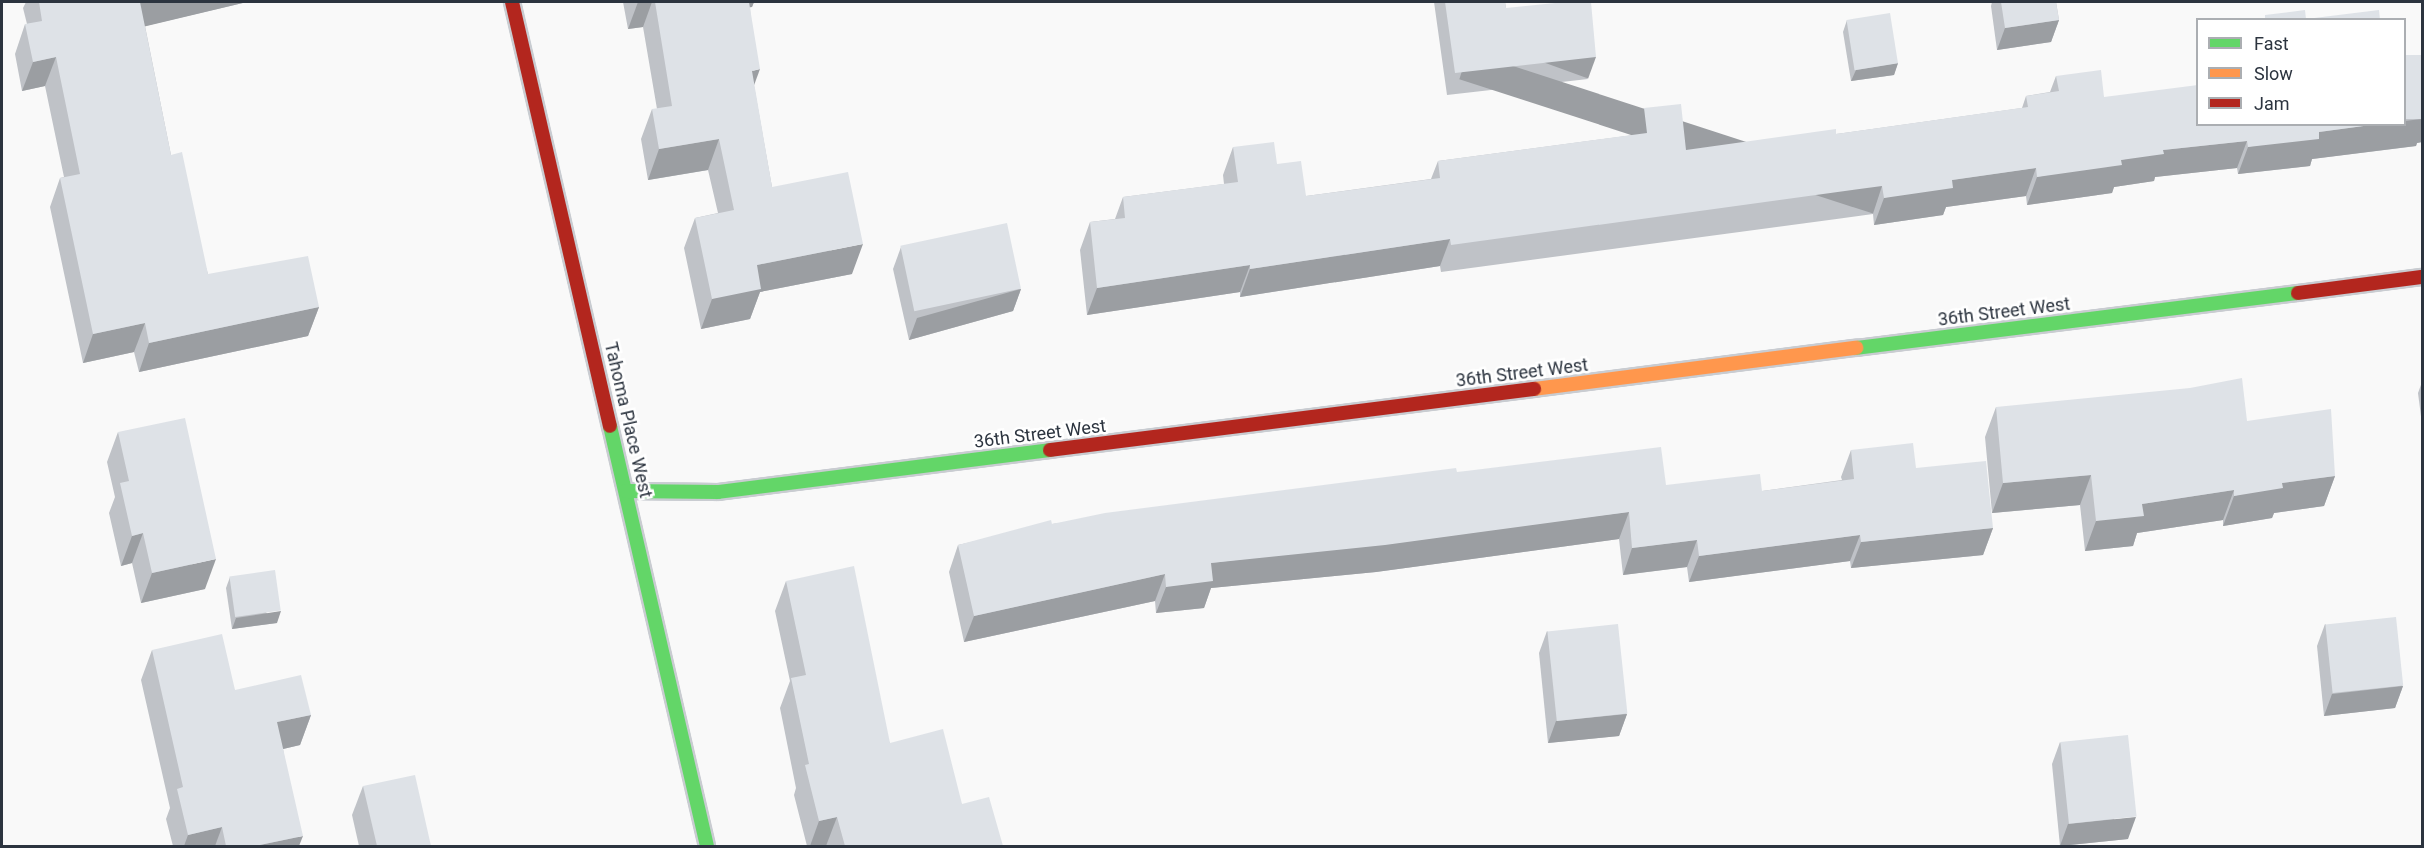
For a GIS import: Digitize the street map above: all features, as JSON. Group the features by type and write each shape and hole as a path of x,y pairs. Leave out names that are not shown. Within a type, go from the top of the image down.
{"street":[{"name":"Tahoma Place West","path":"512,2 707,846"},
{"name":"36th Street West","path":"626,491 718,492 2422,277"}],"building":[{"path":"39,2 140,2 171,155 182,152 208,274 308,256 319,307 149,343 145,323 93,334 60,178 80,174 56,57 33,62 25,24 42,21"},
{"path":"655,2 749,2 760,69 752,71 772,187 848,172 863,244 757,265 761,289 712,299 695,218 734,210 719,139 659,149 652,109 672,106"},
{"path":"1445,2 1505,2 1506,8 1565,2 1591,2 1596,57 1455,73"},
{"path":"2001,2 2056,2 2059,20 2005,28"},
{"path":"2305,10 2306,18 2265,18 2265,15"},
{"path":"2379,10 2380,18 2314,18"},
{"path":"1890,13 1898,63 1855,70 1847,20"},
{"path":"2406,55 2422,55 2422,119 2406,119"},
{"path":"2101,70 2104,97 2196,85 2196,126 2363,126 2319,132 2319,139 2248,147 2247,141 2163,150 2164,154 2121,160 2122,165 2037,177 2036,168 1952,180 1953,188 1884,198 1882,186 1451,245 1450,239 1250,269 1250,265 1097,288 1090,222 1125,218 1123,197 1238,182 1233,147 1274,142 1277,164 1301,161 1306,196 1440,178 1438,161 1647,133 1644,108 1681,104 1686,150 1836,129 1836,134 2028,107 2026,96 2059,91 2056,76"},
{"path":"1007,223 1021,289 914,311 900,246"},
{"path":"2242,378 2247,421 2331,409 2335,476 2282,483 2283,488 2234,496 2234,490 2142,504 2144,516 2096,521 2091,475 2003,483 1996,407 2190,388"},
{"path":"185,418 216,559 152,573 143,533 132,536 120,483 129,481 118,432"},
{"path":"1913,443 1916,468 1986,461 1993,528 1861,542 1860,535 1699,556 1697,540 1632,548 1629,512 1385,545 1211,563 1213,581 1166,587 1165,574 974,616 958,545 1051,520 1052,524 1105,513 1456,468 1457,472 1661,447 1666,485 1760,474 1762,491 1854,479 1851,450"},
{"path":"854,566 890,743 943,729 962,804 989,797 1003,846 845,846 837,817 819,821 805,765 809,764 791,678 806,675 786,581"},
{"path":"275,570 281,611 235,617 229,576"},
{"path":"2396,617 2403,686 2333,693 2325,624"},
{"path":"1618,624 1627,714 1557,721 1547,631"},
{"path":"222,634 235,690 301,675 311,715 277,722 303,836 255,846 226,846 222,827 188,835 177,789 183,787 152,650"},
{"path":"2128,735 2137,817 2069,824 2060,742"},
{"path":"415,775 431,846 377,846 363,786"}],"traffic: fast":[{"path":"1856,348 2298,293"},
{"path":"610,426 707,846"},
{"path":"626,491 718,492 1050,450"}],"traffic: slow":[{"path":"1534,389 1856,348"}],"traffic: jam":[{"path":"512,2 610,426"},
{"path":"2298,293 2422,277"},
{"path":"1050,450 1534,389"}]}
